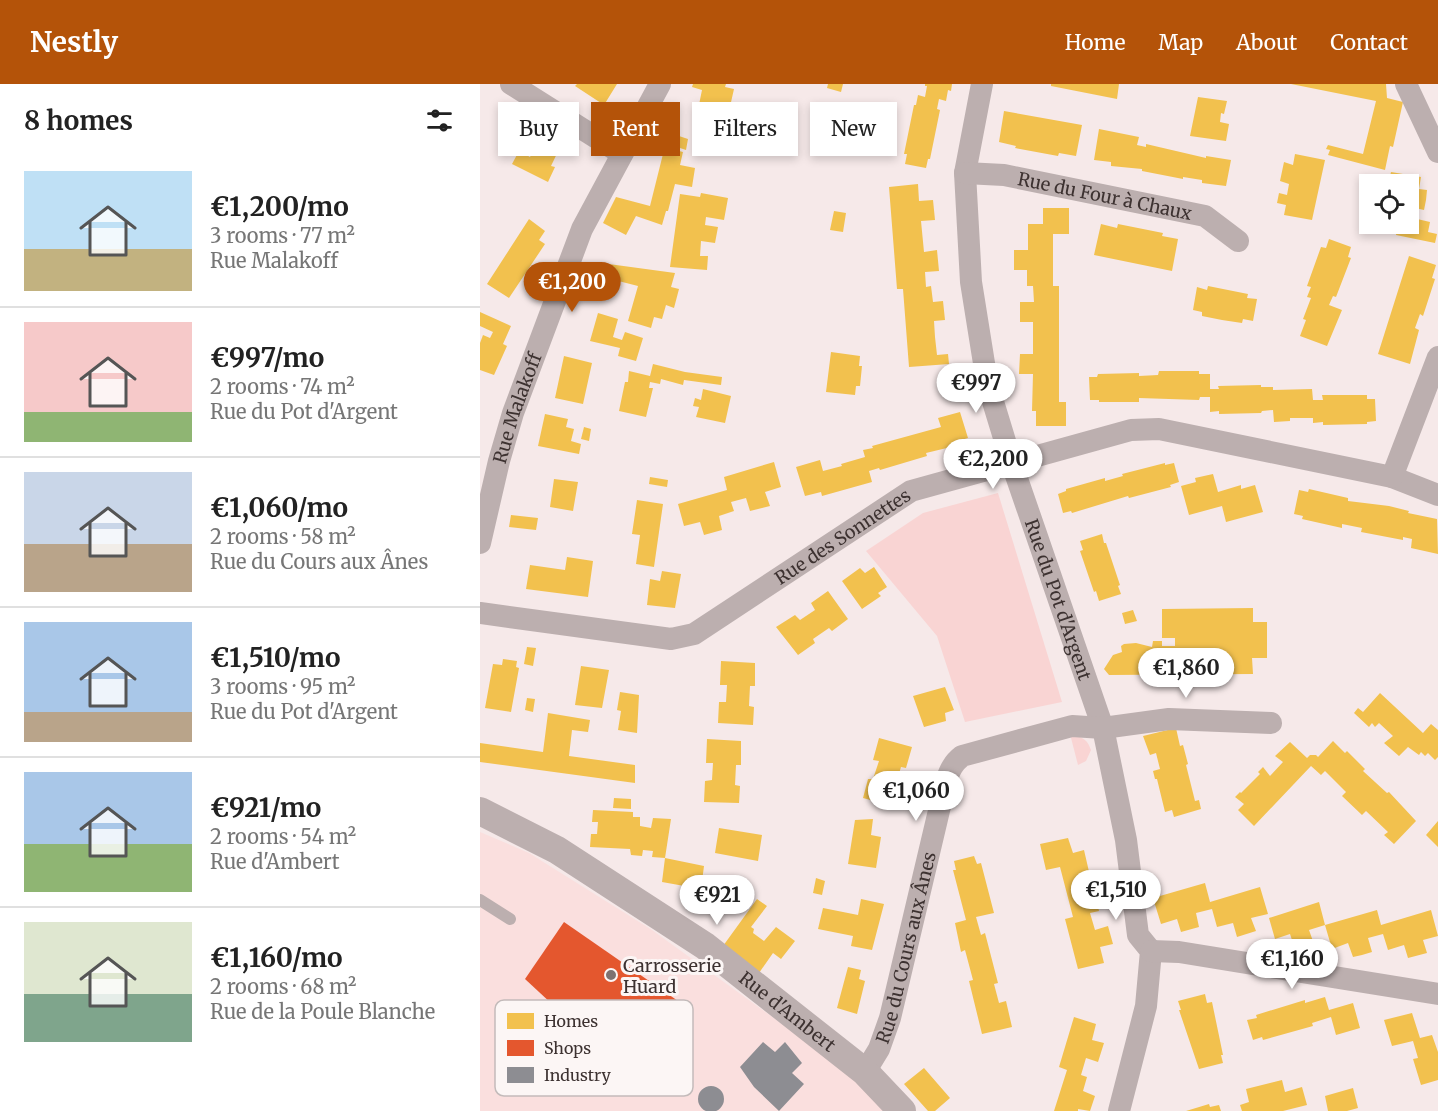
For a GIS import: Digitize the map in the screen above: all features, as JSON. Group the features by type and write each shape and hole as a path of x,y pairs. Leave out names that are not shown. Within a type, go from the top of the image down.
{"street":[{"path":"512,84 591,134"},
{"name":"Rue Malakoff","path":"650,102 660,84"},
{"name":"Rue du Pot d'Argent","path":"982,84 965,173 970,282 987,382 1012,464 1103,728 1126,840 1138,935 1151,951"},
{"path":"1406,84 1438,152"},
{"name":"Rue Malakoff","path":"480,543 513,413 582,229 621,156"},
{"name":"Rue du Four à Chaux","path":"965,173 1004,176 1205,216 1238,241"},
{"path":"1392,477 1438,357"},
{"name":"Rue des Sonnettes","path":"480,614 671,639 694,634 911,491 1131,430 1159,429 1392,477 1438,495"},
{"path":"1103,728 1169,719 1271,723"},
{"name":"Rue du Cours aux Ânes","path":"865,1072 879,1049 890,1018 941,800 954,763 962,756 1072,726 1103,728"},
{"name":"Rue d'Ambert","path":"484,816 586,868 705,946 865,1072 902,1111"},
{"path":"1119,1111 1146,1006 1151,951 1179,952 1438,994"}],"lane":[{"path":"480,900 510,919"}],"shaded area":[{"path":"998,493 1062,702 965,722 937,636 866,551 923,513"},
{"path":"1070,734 1083,739 1091,750 1086,761 1078,765"},
{"path":"480,832 529,853 652,930 854,1076 885,1111 480,1111"}],"building: Homes":[{"path":"577,84 617,84 606,102 599,102 575,86"},
{"path":"693,84 726,84 725,87 734,89 731,102 700,102 702,90 692,87"},
{"path":"828,84 843,84 841,92 827,88"},
{"path":"925,84 952,84 946,101 939,99 937,109 940,110 926,168 905,164 907,154 904,154 914,105 916,105 918,95 925,97 927,86"},
{"path":"1051,84 1119,84 1117,99 1051,86"},
{"path":"1291,84 1386,84 1387,98 1403,102 1393,147 1390,146 1385,170 1328,155 1330,150 1326,149 1328,145 1363,154 1376,101"},
{"path":"1198,97 1227,101 1224,114 1221,113 1220,122 1229,124 1226,141 1190,136"},
{"path":"1004,111 1082,125 1076,156 1059,153 1058,156 1015,148 1016,146 999,142"},
{"path":"1099,129 1139,137 1137,145 1146,147 1146,144 1206,158 1206,156 1231,160 1226,186 1142,171 1142,169 1111,166 1111,162 1094,160"},
{"path":"680,136 688,139 686,150 680,148"},
{"path":"680,151 683,152 680,165 695,168 692,187 675,184 662,225 636,216 626,235 603,223 616,197 650,206 662,156 680,156"},
{"path":"1295,154 1325,160 1312,220 1284,215 1286,205 1277,203 1279,193 1287,195 1289,184 1280,181 1284,162 1293,165"},
{"path":"516,156 556,156 551,166 555,167 548,182 512,164"},
{"path":"918,184 919,201 933,200 935,220 921,221 924,252 937,250 939,271 925,272 926,287 931,286 933,302 943,301 945,320 934,321 935,337 937,355 948,354 949,364 909,367 903,289 897,289 889,187"},
{"path":"1419,189 1427,190 1424,210 1419,209"},
{"path":"701,193 728,198 724,220 706,217 705,225 718,227 715,243 701,241 700,256 708,256 707,270 670,267 680,194 700,197"},
{"path":"1043,208 1069,208 1069,234 1053,234 1053,286 1059,286 1059,402 1066,402 1066,426 1036,426 1036,411 1032,411 1033,374 1019,374 1020,354 1033,354 1033,322 1020,322 1020,302 1034,302 1033,286 1027,286 1027,270 1014,270 1014,250 1028,250 1028,224 1043,224"},
{"path":"834,211 846,213 843,232 830,230"},
{"path":"529,219 545,231 539,240 545,244 509,298 487,284"},
{"path":"1419,219 1430,222 1428,232 1437,234 1435,243 1396,235 1419,234"},
{"path":"1101,224 1117,228 1118,224 1163,233 1162,236 1178,239 1172,271 1094,255"},
{"path":"1329,239 1351,247 1348,257 1351,258 1336,297 1333,296 1329,305 1342,310 1327,346 1300,336 1306,320 1303,319 1311,298 1307,297 1311,287 1307,286 1321,247 1326,248"},
{"path":"1409,256 1436,265 1432,278 1435,279 1423,316 1420,314 1415,328 1419,330 1410,364 1378,354"},
{"path":"594,262 675,273 671,287 679,289 674,308 666,305 662,319 654,317 651,328 628,321 638,286 591,274"},
{"path":"1208,286 1248,294 1247,298 1257,299 1253,321 1243,319 1242,323 1222,320 1202,316 1202,312 1193,310 1197,287 1207,290"},
{"path":"480,312 511,326 503,344 507,346 494,375 480,370 480,343 483,335 490,338 493,332 480,326"},
{"path":"598,313 618,319 613,337 622,340 625,332 643,338 636,361 618,356 620,348 590,341"},
{"path":"831,352 860,356 859,366 862,366 860,386 856,386 855,395 826,392"},
{"path":"564,356 592,363 583,404 555,398"},
{"path":"653,364 685,372 722,377 721,385 684,380 683,385 661,379 660,384 650,382 649,388 653,388 646,417 619,411 629,371 650,376"},
{"path":"1159,371 1199,371 1199,374 1210,374 1210,389 1219,389 1218,386 1261,385 1261,387 1273,387 1273,390 1312,389 1313,400 1323,400 1322,395 1367,395 1367,399 1375,399 1376,421 1367,422 1367,424 1323,425 1323,422 1313,423 1313,418 1290,418 1290,421 1274,422 1273,410 1261,413 1219,414 1219,411 1210,412 1210,397 1200,397 1199,400 1139,398 1139,402 1090,400 1089,377 1097,377 1098,374 1158,375"},
{"path":"703,389 731,396 725,423 696,417 699,407 693,406 695,398 701,400"},
{"path":"960,412 968,438 954,442 955,446 926,453 927,456 880,470 879,468 869,471 872,482 822,496 821,492 805,496 796,467 820,460 823,471 842,466 841,464 865,457 863,450 941,427 938,418"},
{"path":"545,414 568,419 566,427 574,429 571,441 581,444 579,454 538,446"},
{"path":"584,427 591,429 589,441 581,439"},
{"path":"774,462 781,487 765,492 770,506 750,511 746,498 731,502 734,511 719,516 722,530 704,535 700,522 684,526 678,504 727,490 724,477"},
{"path":"1165,463 1165,465 1174,463 1179,482 1170,485 1171,487 1129,498 1128,496 1072,513 1071,511 1063,513 1058,494 1066,489 1105,478 1105,481 1123,476 1122,474"},
{"path":"1213,474 1218,492 1241,485 1241,489 1255,485 1263,512 1226,522 1222,506 1189,515 1181,486 1196,482 1195,478"},
{"path":"650,477 668,480 667,487 649,484"},
{"path":"554,479 578,482 573,511 550,507"},
{"path":"1309,489 1348,498 1348,501 1389,506 1437,519 1438,554 1411,548 1412,539 1403,537 1403,540 1361,532 1362,528 1342,524 1342,528 1302,519 1303,516 1294,514 1299,490 1308,492"},
{"path":"637,500 663,504 654,567 636,564 640,535 632,534"},
{"path":"511,515 538,518 536,530 509,527"},
{"path":"1102,534 1121,594 1099,601 1080,551 1083,550 1080,541"},
{"path":"567,557 593,561 588,597 526,589 530,565 565,570"},
{"path":"874,567 887,587 878,593 881,596 862,609 842,581 860,568 865,573"},
{"path":"662,571 681,574 675,608 647,605 650,579 660,581"},
{"path":"828,591 848,619 832,631 829,628 813,639 815,643 798,655 776,627 795,615 800,620 815,610 811,603"},
{"path":"1253,608 1253,622 1267,622 1267,658 1252,658 1253,674 1109,675 1104,669 1113,655 1122,652 1121,646 1124,644 1136,643 1152,647 1153,641 1162,641 1162,646 1175,646 1175,638 1162,638 1162,609"},
{"path":"1133,610 1137,621 1125,624 1122,613"},
{"path":"527,647 536,648 533,666 524,664"},
{"path":"503,659 517,661 516,667 519,668 511,712 485,708 493,664 502,665"},
{"path":"721,661 755,663 755,686 750,686 749,706 754,707 753,725 718,723 719,702 726,702 727,685 720,685"},
{"path":"581,666 609,670 602,708 575,705"},
{"path":"945,687 954,710 945,713 946,721 924,727 913,696"},
{"path":"620,692 639,695 637,733 618,730 621,711 617,710"},
{"path":"1380,693 1423,733 1431,724 1438,730 1438,757 1435,760 1428,753 1425,756 1421,752 1419,755 1408,747 1399,756 1384,743 1393,736 1379,723 1375,727 1372,723 1369,727 1354,713 1358,708 1363,712"},
{"path":"527,698 535,699 533,712 525,710"},
{"path":"548,713 590,720 588,732 572,730 569,756 635,765 635,783 480,762 480,743 543,752"},
{"path":"1176,728 1180,746 1183,745 1188,764 1186,765 1195,801 1199,800 1201,809 1174,817 1172,810 1165,812 1153,771 1160,769 1156,753 1150,755 1143,736"},
{"path":"879,738 912,747 906,768 901,767 896,784 902,786 896,807 863,798 868,779 873,779 879,761 873,760"},
{"path":"707,739 741,741 741,765 736,765 735,785 740,786 739,803 704,802 705,781 712,780 713,763 706,763"},
{"path":"1333,741 1345,753 1347,751 1365,769 1363,771 1387,793 1389,792 1416,821 1394,844 1384,835 1388,832 1366,811 1362,815 1342,796 1346,792 1325,771 1321,775 1311,766 1254,826 1238,810 1244,804 1235,797 1260,774 1258,772 1263,767 1270,776 1283,762 1275,756 1290,742 1307,758 1310,755 1318,757"},
{"path":"614,798 631,799 631,809 613,808"},
{"path":"593,810 633,812 633,817 640,817 640,826 651,828 653,818 671,819 665,858 652,857 653,851 643,850 642,856 631,855 630,849 590,847 591,834 597,834 598,822 592,822"},
{"path":"873,819 871,835 881,837 876,868 848,864 855,820"},
{"path":"1438,821 1438,847 1426,835"},
{"path":"719,828 762,835 758,861 715,853"},
{"path":"1068,838 1073,853 1084,850 1090,876 1104,872 1108,891 1095,894 1099,911 1090,913 1095,930 1108,926 1113,944 1100,947 1104,963 1078,969 1065,919 1073,917 1060,867 1046,870 1040,844"},
{"path":"974,856 977,864 981,863 994,913 976,917 981,935 985,933 998,983 994,984 999,1003 1006,1001 1012,1027 982,1034 969,981 973,980 965,950 961,952 955,923 966,920 953,870 956,870 954,861"},
{"path":"665,858 704,866 701,889 662,882"},
{"path":"816,878 825,881 822,895 813,893"},
{"path":"1205,883 1210,902 1260,887 1268,914 1251,918 1256,931 1237,937 1233,923 1217,927 1212,909 1196,913 1199,927 1181,932 1177,919 1161,924 1153,898"},
{"path":"757,899 767,906 751,927 754,929 753,933 764,941 776,927 795,941 781,959 773,953 759,973 723,946"},
{"path":"861,899 884,904 872,950 851,946 853,936 818,929 823,908 858,915"},
{"path":"1319,902 1325,925 1309,930 1314,944 1295,949 1290,934 1275,939 1269,918"},
{"path":"1377,910 1381,925 1431,910 1438,936 1423,940 1427,953 1408,958 1404,945 1388,950 1383,934 1368,938 1372,952 1362,955 1353,957 1348,943 1332,949 1325,925"},
{"path":"848,967 861,970 859,979 865,981 857,1014 837,1008"},
{"path":"1205,994 1207,1003 1212,1002 1223,1063 1199,1069 1178,1001"},
{"path":"1325,997 1329,1010 1353,1003 1360,1028 1336,1035 1331,1017 1312,1023 1313,1026 1263,1040 1262,1037 1253,1040 1247,1020 1305,1000 1305,1003"},
{"path":"1412,1013 1420,1038 1432,1035 1438,1052 1438,1080 1421,1085 1413,1059 1418,1058 1413,1041 1392,1046 1384,1020"},
{"path":"1074,1017 1096,1024 1092,1040 1104,1043 1098,1062 1086,1058 1081,1075 1087,1077 1083,1091 1095,1096 1090,1111 1078,1109 1078,1111 1054,1111 1067,1070 1059,1067"},
{"path":"924,1068 950,1098 935,1111 928,1111 904,1084"},
{"path":"1282,1080 1285,1092 1302,1087 1307,1105 1283,1111 1242,1111 1240,1105 1249,1102 1246,1089"},
{"path":"1353,1088 1358,1108 1347,1111 1328,1111 1325,1096"},
{"path":"1209,1104 1210,1107 1219,1105 1221,1111 1186,1111"}],"building: Shops":[{"path":"564,922 677,1000 548,1000 525,979"}],"building: Industry":[{"path":"763,1042 775,1052 785,1042 802,1063 792,1073 804,1084 779,1111 754,1087 740,1067"},
{"path":"711,1086 720,1090 724,1099 720,1108 711,1112 702,1108 698,1099 702,1090"}],"place":[{"name":"Carrosserie Huard","path":"611,975"}]}
